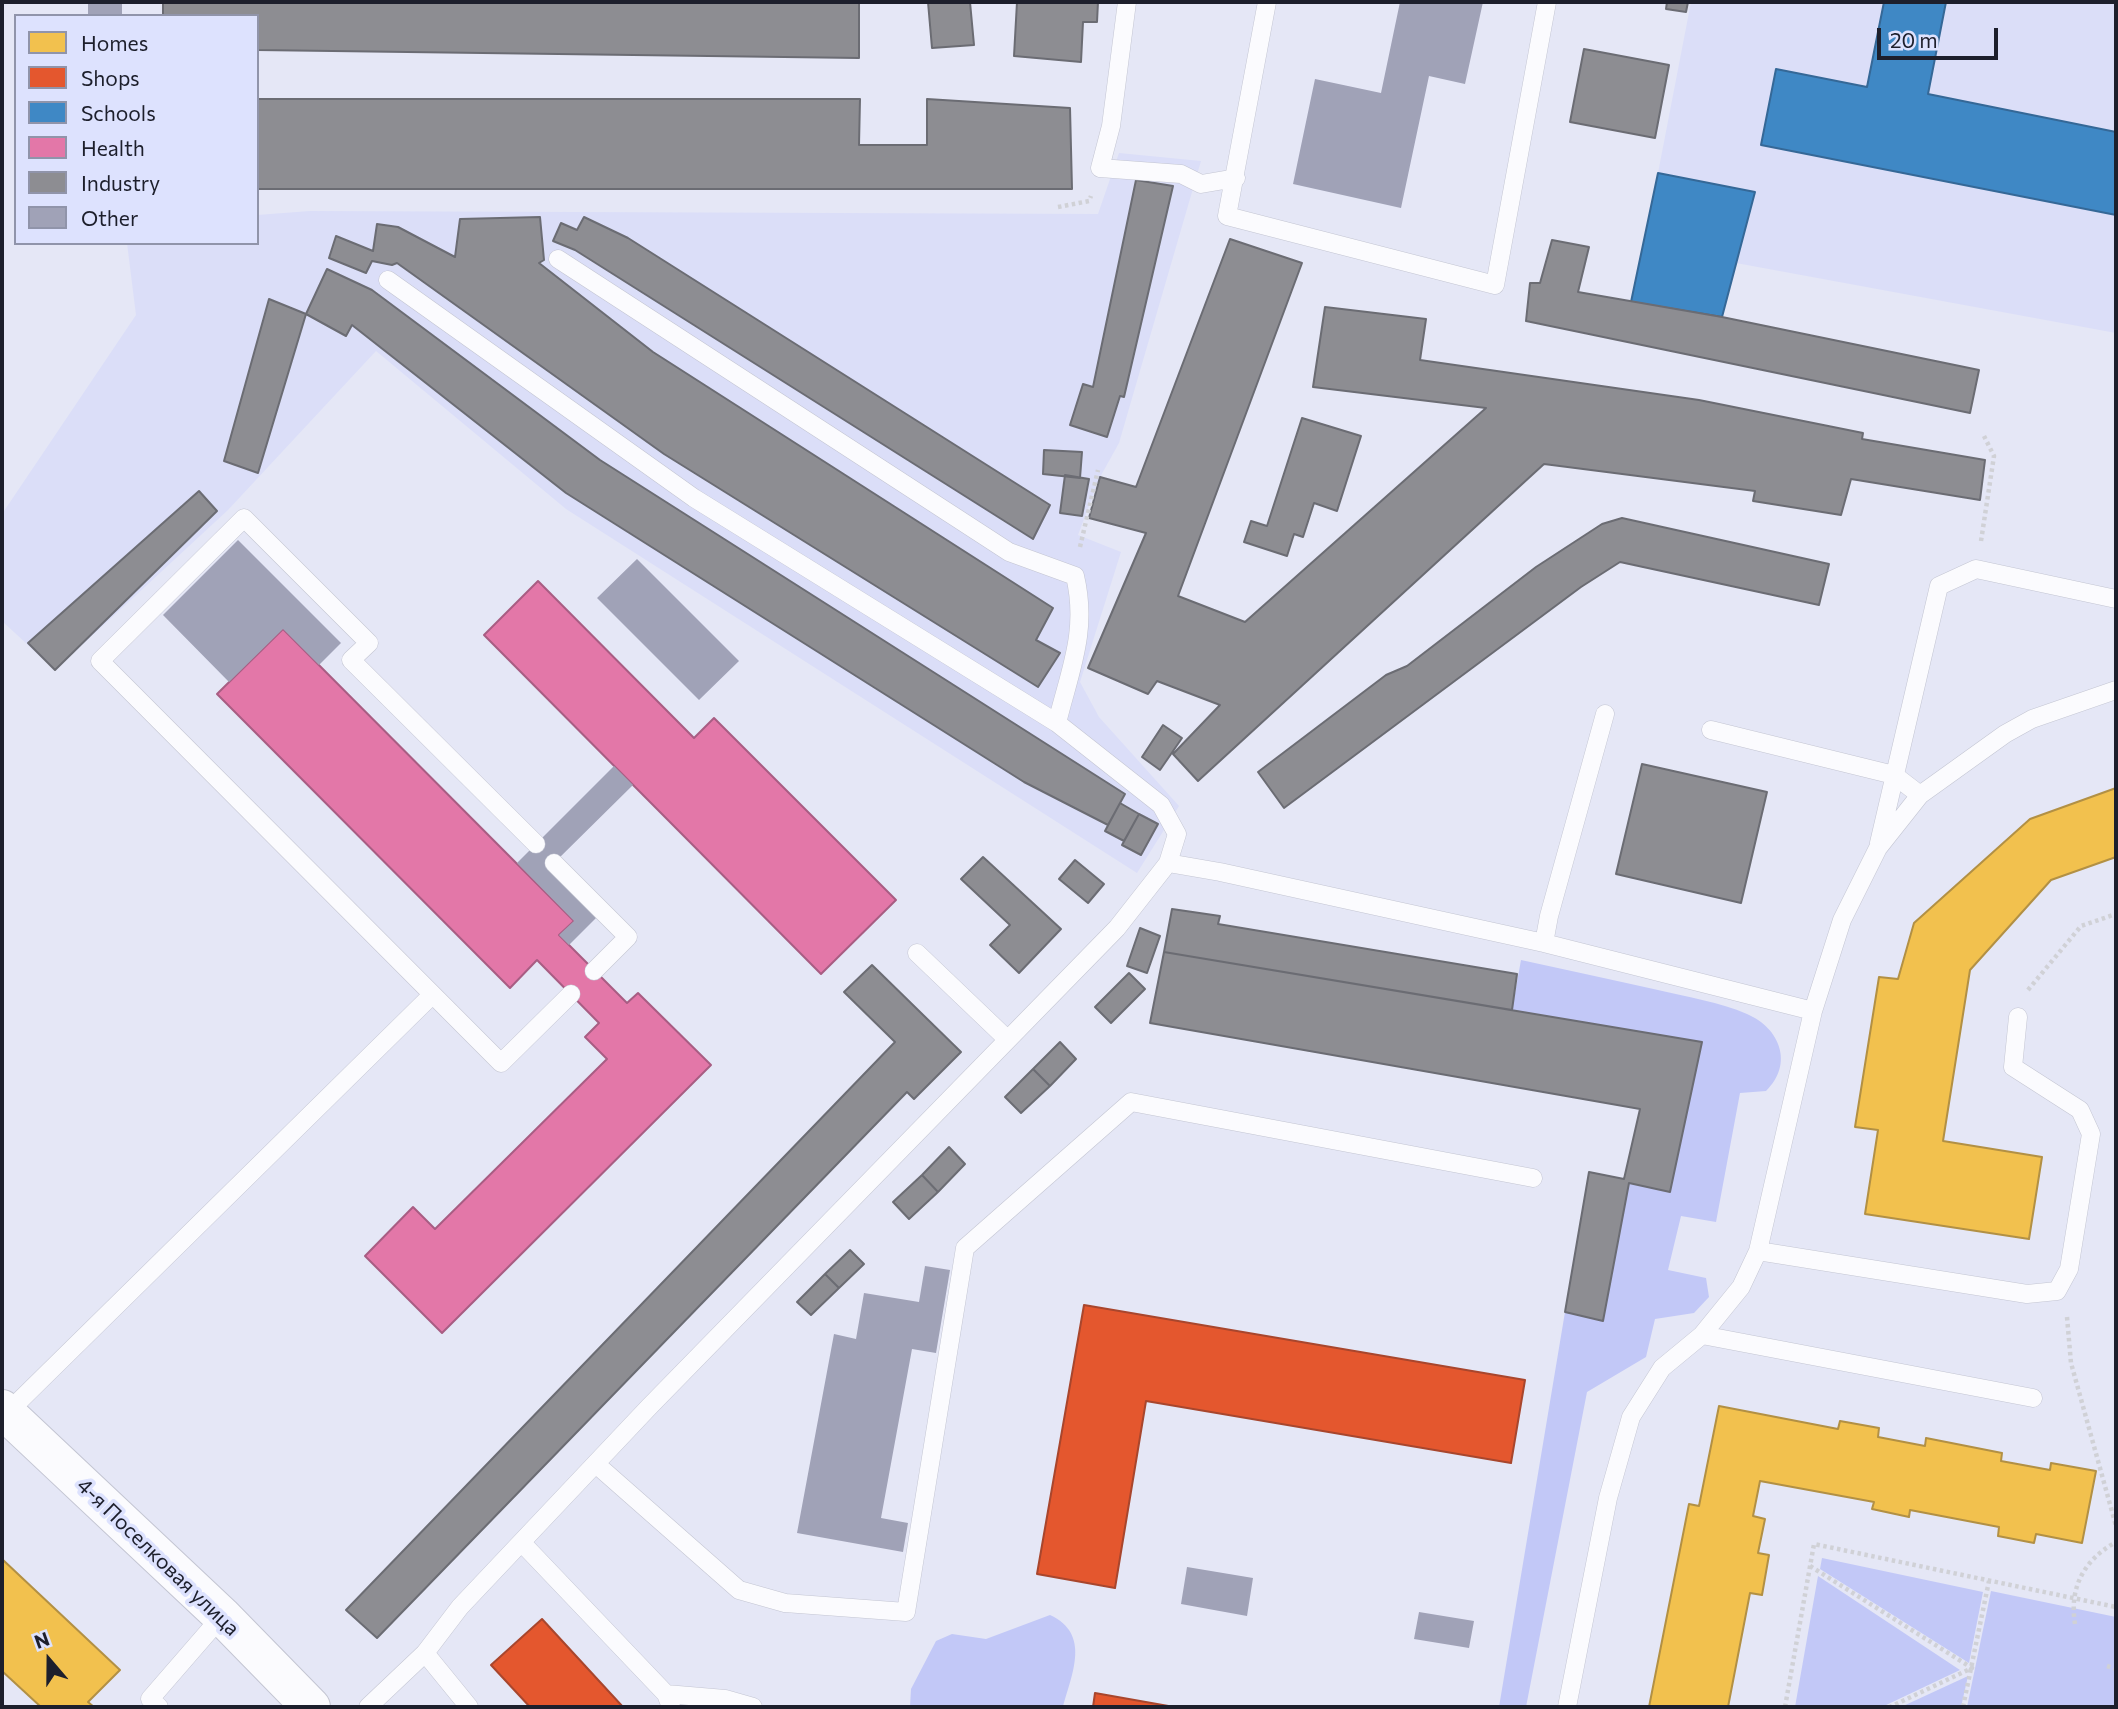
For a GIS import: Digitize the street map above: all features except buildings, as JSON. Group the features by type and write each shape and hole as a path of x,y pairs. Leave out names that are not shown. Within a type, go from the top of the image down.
{"street":[{"name":"4-я Поселковая улица","path":"3,1414 222,1616 311,1707"}],"lane":[{"path":"1127,2 1111,126 1100,168 1181,174 1201,184 1236,178"},
{"path":"1267,2 1227,216 1495,285 1547,2"},
{"path":"558,258 1009,552 1075,576 1082,606 1079,644 1056,723"},
{"path":"368,1707 425,1653 460,1608 649,1407 1116,928 1168,863 1177,834 1161,805 1056,723 694,498 388,280"},
{"path":"536,845 351,660 369,643 244,518 100,661 501,1063 571,994"},
{"path":"1878,848 1939,586 1976,569 2116,599"},
{"path":"1567,1707 1608,1498 1631,1418 1662,1368 1702,1335 1741,1287 1758,1251 1813,1011 1842,920 1878,848 1920,795 2005,734 2032,719 2116,690"},
{"path":"1544,943 1549,916 1605,714"},
{"path":"1711,730 1894,775 1920,795"},
{"path":"554,863 628,937 594,971"},
{"path":"1168,863 1544,943 1813,1011"},
{"path":"917,953 1007,1039"},
{"path":"3,1414 432,995"},
{"path":"1758,1251 2028,1294 2057,1291 2069,1269 2091,1135 2080,1110 2013,1067 2018,1017"},
{"path":"597,1465 739,1590 785,1603 906,1612 965,1248 1131,1102 1533,1178"},
{"path":"1702,1335 2034,1398"},
{"path":"523,1544 668,1701 725,1699 753,1707"},
{"path":"159,1707 150,1699 222,1616"},
{"path":"425,1653 469,1707"}],"path":[{"path":"1976,569 1994,456 1984,436"},
{"path":"1075,576 1098,470"},
{"path":"2018,1017 2030,985 2081,926 2116,914"},
{"path":"2068,1332 2071,1363 2116,1526"},
{"path":"2075,1624 2074,1599 2080,1576 2089,1562 2116,1542"},
{"path":"1785,1707 1814,1544 2116,1607"},
{"path":"1810,1566 1972,1668"},
{"path":"1964,1707 1989,1581"},
{"path":"2107,1666 2116,1669"},
{"path":"1890,1707 1972,1668"}],"shaded area":[{"path":"1691,2 2116,2 2116,333 1736,263 1755,192 1658,173"},
{"path":"1119,153 1201,161 1119,443 1099,479 1078,535 1121,552 1080,682 1099,717 1179,806 1137,873 566,509 376,351 228,510 55,670 2,621 2,514 136,315 127,245 259,245 259,215 310,211 1098,214"},
{"path":"1521,960 1737,1010 1768,1028 1775,1037 1781,1058 1775,1081 1766,1091 1740,1093 1716,1222 1681,1216 1668,1270 1706,1278 1709,1297 1694,1313 1655,1319 1646,1357 1587,1392 1526,1707 1499,1707 1565,1312 1602,1321 1629,1183 1670,1192 1702,1042 1512,1010"},
{"path":"1822,1558 1983,1592 1969,1663 1820,1569"},
{"path":"1818,1576 1960,1670 1882,1707 1795,1707"},
{"path":"1991,1591 2116,1617 2116,1707 1967,1707"},
{"path":"1050,1615 1063,1623 1075,1643 1074,1668 1063,1707 910,1707 911,1689 936,1641 952,1634 986,1639"},
{"path":"1968,1676 1961,1707 1901,1707"}]}
